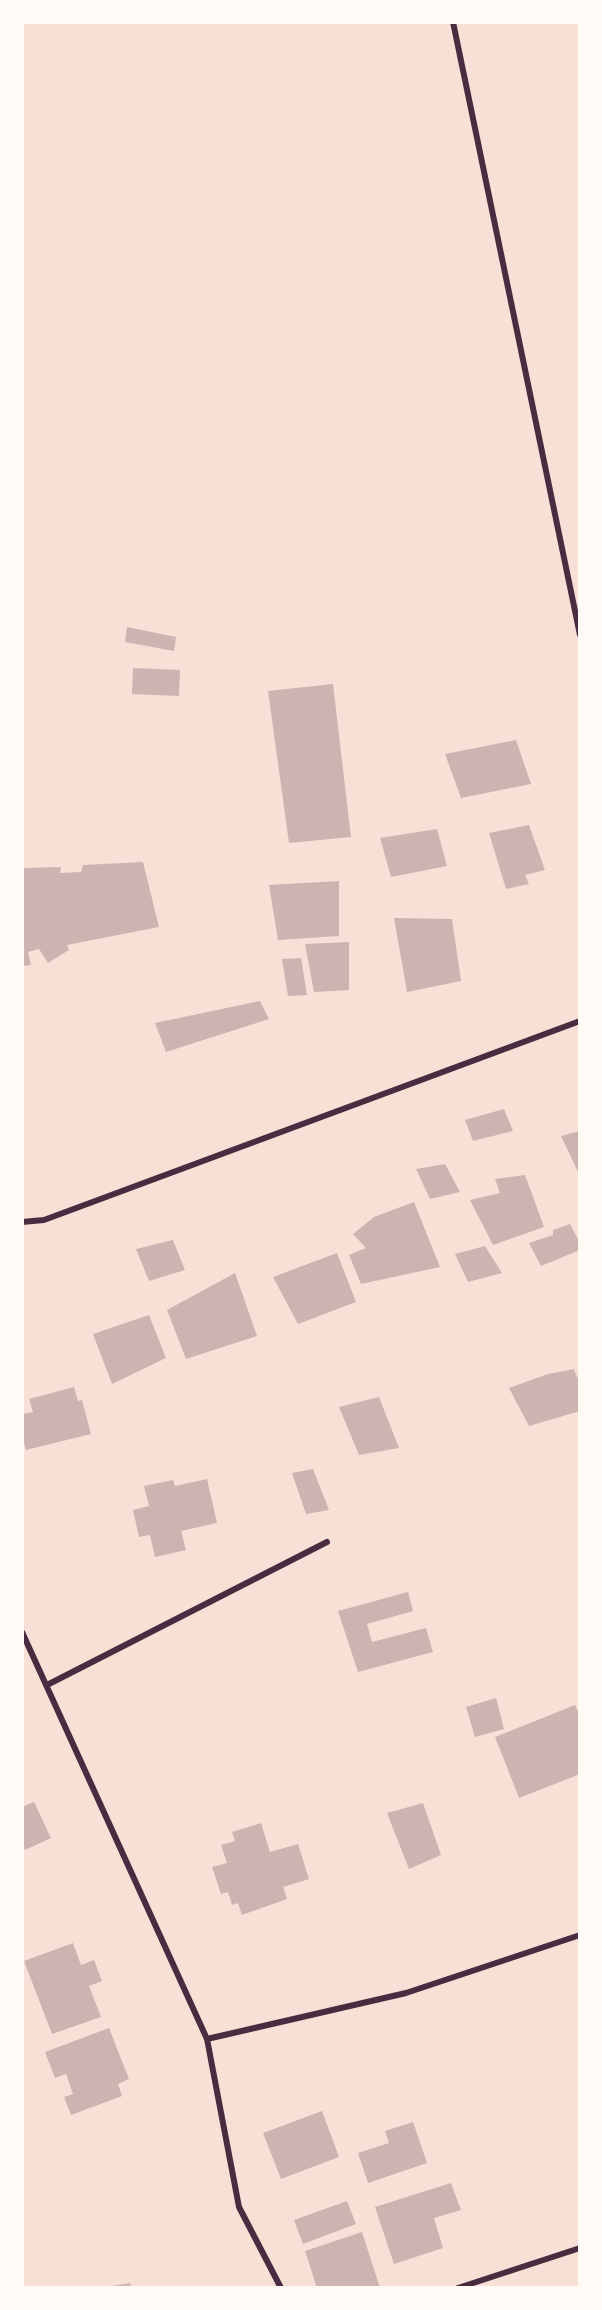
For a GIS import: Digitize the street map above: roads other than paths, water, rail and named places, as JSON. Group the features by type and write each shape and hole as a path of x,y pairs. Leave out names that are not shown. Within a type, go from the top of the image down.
{"street":[{"path":"453,22 579,635"},
{"path":"22,1222 44,1220 579,1021"},
{"path":"47,1686 327,1542"},
{"path":"22,1632 207,2039 239,2207 281,2288"},
{"path":"207,2039 406,1993 579,1935"},
{"path":"458,2288 579,2248"}]}
